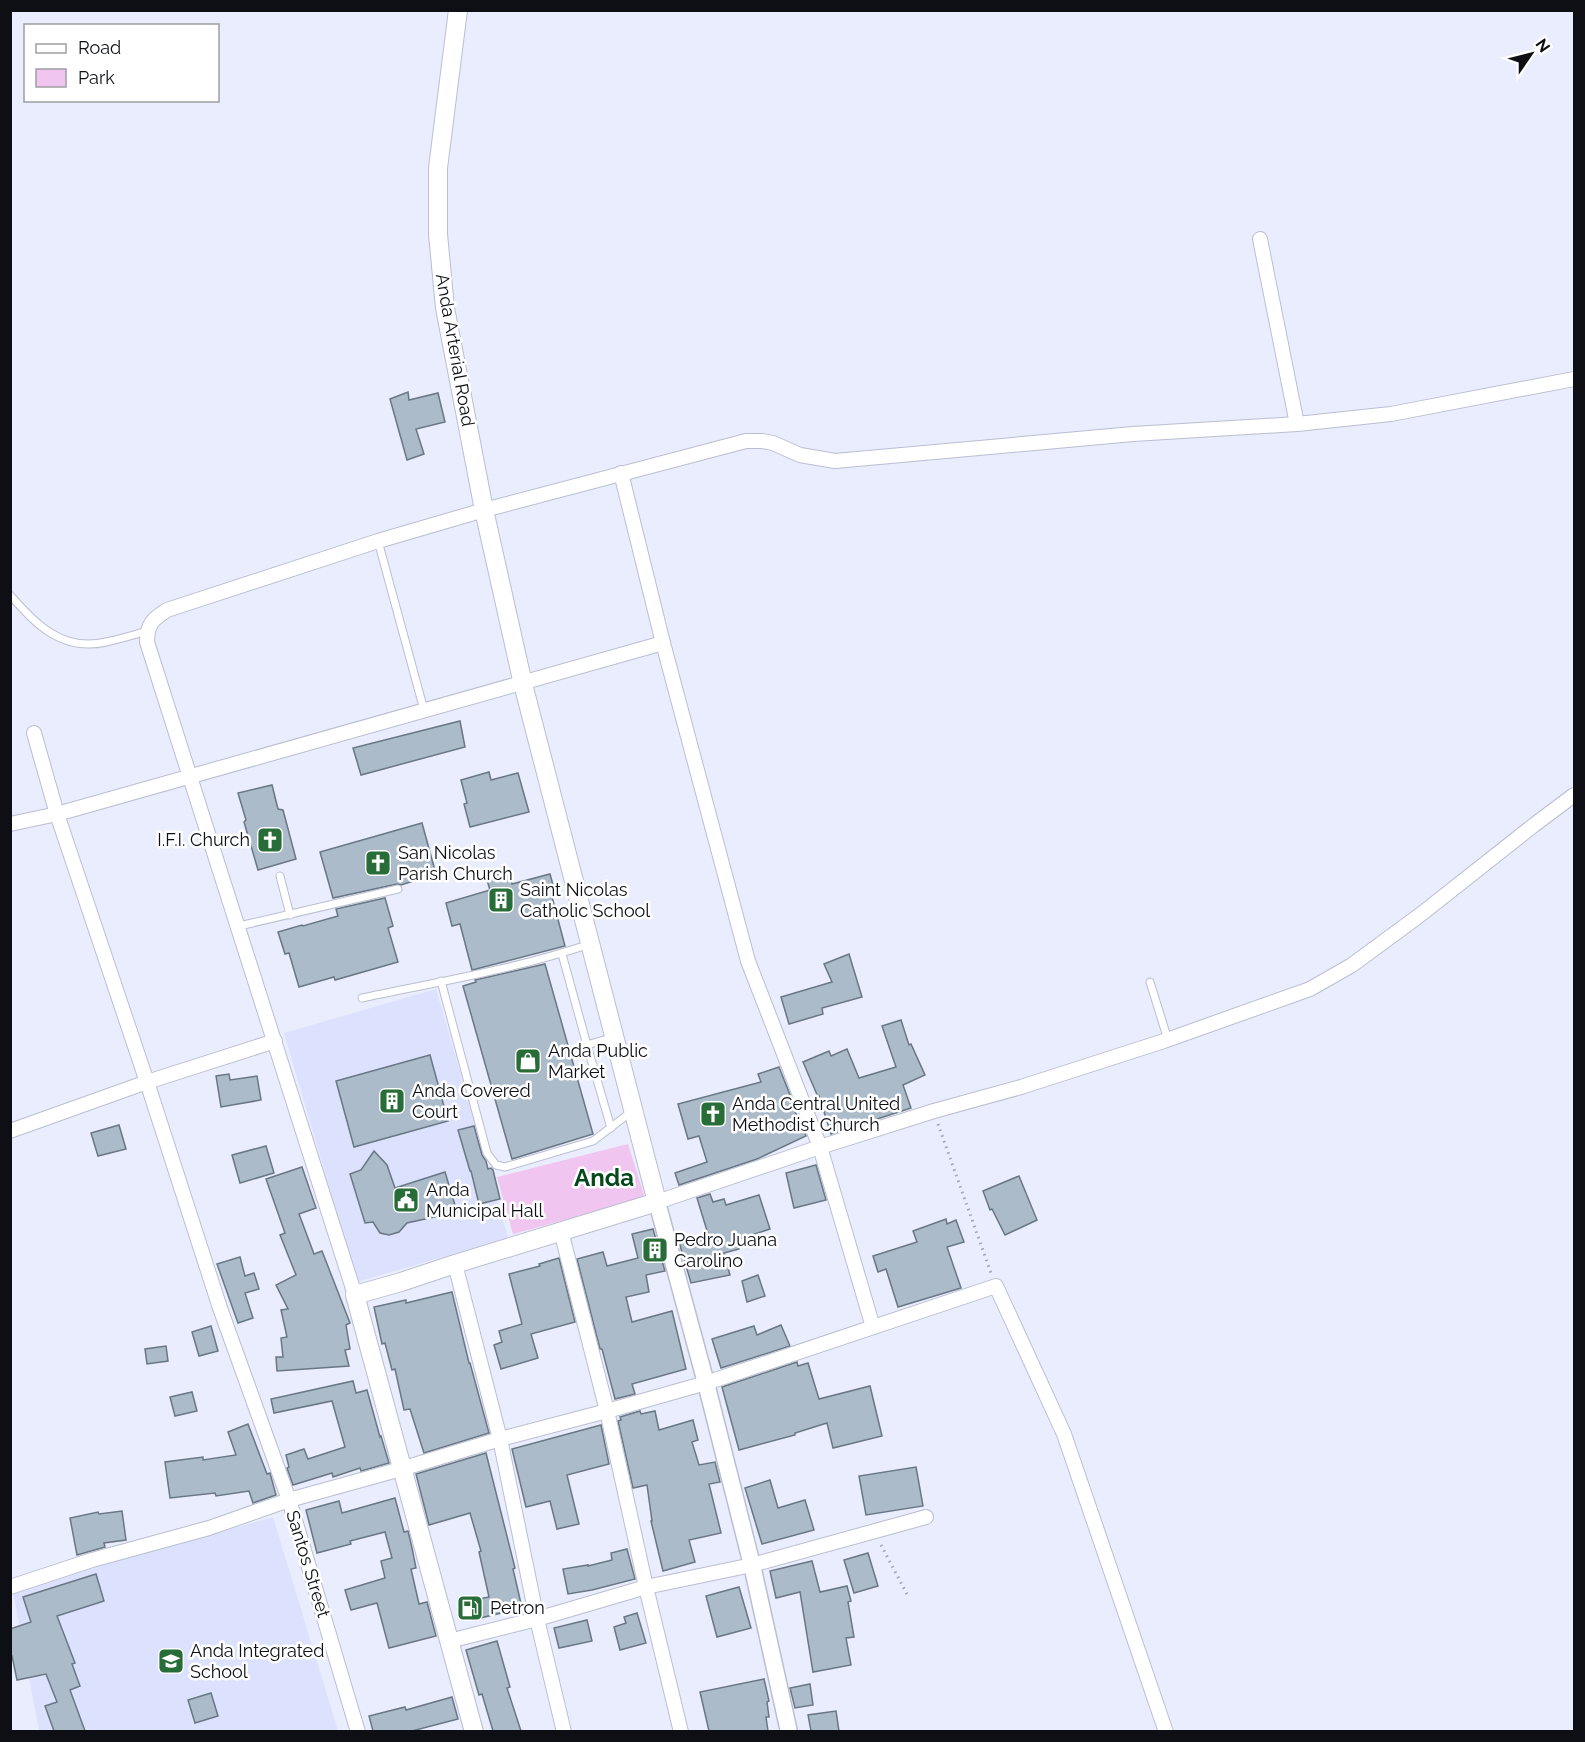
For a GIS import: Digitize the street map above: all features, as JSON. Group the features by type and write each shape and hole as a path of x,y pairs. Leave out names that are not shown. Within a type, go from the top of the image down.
{"main road":[{"name":"Anda Arterial Road","path":"458,10 438,168 438,234 445,308 484,510 523,684 657,1202"},
{"path":"474,1731 355,1295 657,1202"}],"street":[{"path":"1260,239 1297,424"},
{"path":"355,1295 147,642 147,631 157,617 167,610 378,541 484,510 746,441 773,443 800,455 835,461 1133,434 1297,424 1391,414 1575,379"},
{"path":"621,473 663,643 748,961 820,1146 873,1327"},
{"path":"10,824 57,814 663,643"},
{"name":"Santos Street","path":"33,733 57,814 220,1308 289,1500 358,1731"},
{"path":"789,1731 752,1565 657,1202 820,1146 1021,1087 1167,1040 1310,989 1352,965 1575,795"},
{"path":"10,1131 147,1082 275,1041"},
{"path":"561,1232 607,1411 681,1731"},
{"path":"455,1264 500,1439 537,1619 564,1731"},
{"path":"10,1587 92,1560 209,1528 289,1500 706,1383 996,1286 1064,1434 1166,1731"},
{"path":"449,1641 537,1619 646,1587 752,1565 926,1517"}],"lane":[{"path":"378,541 424,710"},
{"path":"10,595 47,632 65,640 83,644 104,643 147,631"},
{"path":"280,876 290,915"},
{"path":"239,926 398,889"},
{"path":"362,998 491,971 562,954 590,944"},
{"path":"562,954 611,1128"},
{"path":"441,981 488,1153 499,1167 593,1141 633,1111"},
{"path":"1150,982 1167,1040"},
{"path":"587,1045 614,1037"}],"path":[{"path":"934,1111 996,1286"},
{"path":"874,1531 908,1596"}],"shaded area":[{"path":"436,989 508,1238 357,1282 284,1033"},
{"name":"Anda Integrated School","path":"273,1517 338,1731 39,1731 13,1591"}],"green space":[{"path":"628,1144 645,1198 513,1234 497,1177"}],"building":[{"path":"408,392 409,400 438,393 445,422 416,429 424,454 407,460 390,399"},
{"path":"460,721 465,747 361,775 353,748"},
{"path":"489,772 491,780 518,773 529,812 470,827 461,780"},
{"name":"I.F.I. Church","path":"272,785 278,809 283,810 296,859 258,870 238,793"},
{"name":"San Nicolas Parish Church","path":"422,823 436,874 401,885 333,898 320,852"},
{"path":"509,871 512,884 550,874 556,896 552,897 565,946 472,970 460,924 452,926 446,903 490,890 486,877"},
{"path":"385,898 393,926 388,928 398,962 335,980 334,977 299,987 289,953 285,954 278,932 338,916 336,909"},
{"path":"849,954 862,997 822,1008 823,1014 789,1024 781,997 832,982 824,964"},
{"name":"Anda Public Market","path":"545,964 593,1134 512,1159 463,986 476,982 475,980"},
{"path":"901,1020 909,1045 911,1044 925,1075 903,1085 911,1108 831,1134 819,1096 803,1062 829,1051 831,1056 847,1049 859,1078 896,1067 882,1026"},
{"name":"Anda Covered Court","path":"430,1055 448,1121 354,1147 336,1081"},
{"path":"779,1067 790,1095 788,1096 806,1136 757,1159 679,1185 675,1173 707,1162 699,1136 688,1139 678,1104 761,1082 758,1074"},
{"path":"229,1074 230,1080 257,1076 261,1100 221,1107 216,1076"},
{"path":"119,1125 126,1149 98,1156 91,1133"},
{"path":"474,1126 488,1169 493,1170 500,1199 479,1204 458,1130"},
{"path":"266,1146 274,1173 240,1183 232,1155"},
{"name":"Anda Municipal Hall","path":"374,1151 387,1165 395,1188 445,1172 457,1212 407,1223 399,1232 389,1235 380,1233 373,1222 365,1223 350,1174 361,1170"},
{"path":"816,1165 826,1200 794,1208 786,1173"},
{"path":"302,1167 316,1208 299,1214 314,1254 322,1251 350,1323 346,1325 350,1349 345,1350 349,1366 277,1371 276,1357 283,1357 281,1338 287,1337 281,1310 288,1309 276,1285 296,1275 280,1235 285,1233 266,1179"},
{"path":"1019,1176 1037,1220 1005,1235 992,1209 990,1210 983,1191"},
{"path":"710,1194 713,1202 724,1199 726,1205 759,1195 770,1229 736,1240 739,1249 724,1253 730,1275 691,1283 679,1242 708,1234 697,1198"},
{"path":"946,1219 947,1224 956,1220 964,1242 947,1247 961,1288 898,1307 886,1269 878,1272 873,1256 917,1242 913,1231"},
{"path":"653,1229 665,1271 646,1275 649,1292 626,1297 632,1322 672,1311 686,1369 632,1384 635,1394 615,1399 577,1259 603,1252 607,1266 638,1258 632,1234"},
{"path":"240,1257 245,1276 254,1273 259,1289 245,1293 253,1318 238,1323 217,1264"},
{"path":"559,1258 575,1322 531,1334 538,1358 501,1369 494,1345 502,1342 499,1331 522,1324 509,1274 540,1266 539,1264"},
{"path":"758,1275 765,1296 747,1302 742,1281"},
{"path":"452,1292 489,1433 424,1453 410,1409 404,1410 395,1369 392,1370 385,1343 382,1344 374,1307 406,1300 406,1303"},
{"path":"781,1325 790,1346 721,1368 712,1339 754,1326 757,1335"},
{"path":"211,1326 218,1351 199,1356 192,1332"},
{"path":"166,1346 168,1361 147,1364 145,1349"},
{"path":"797,1362 798,1366 808,1363 819,1399 870,1386 882,1436 833,1448 827,1423 795,1433 795,1435 739,1450 722,1387"},
{"path":"353,1381 356,1393 367,1390 389,1463 361,1471 360,1468 333,1477 332,1473 293,1485 287,1468 289,1467 286,1455 304,1449 308,1459 345,1447 332,1401 274,1413 271,1399"},
{"path":"192,1392 197,1411 175,1416 170,1397"},
{"path":"640,1411 641,1414 655,1411 659,1430 693,1420 698,1440 692,1442 699,1465 715,1462 720,1482 709,1484 721,1533 689,1540 695,1562 663,1571 651,1521 647,1485 633,1488 618,1421 621,1420 620,1417"},
{"path":"248,1424 267,1474 270,1473 276,1495 253,1503 249,1491 216,1496 215,1493 170,1498 165,1462 236,1455 228,1432"},
{"path":"601,1425 609,1464 567,1475 579,1524 557,1529 550,1501 526,1507 512,1449"},
{"path":"486,1453 515,1568 513,1569 522,1608 472,1620 468,1601 489,1597 479,1552 481,1551 470,1513 429,1525 416,1474"},
{"path":"916,1467 923,1506 866,1515 859,1476"},
{"path":"770,1480 778,1508 805,1500 814,1530 762,1544 745,1488"},
{"path":"395,1498 404,1532 408,1531 412,1548 416,1568 411,1569 419,1604 427,1602 436,1636 389,1648 377,1603 351,1610 345,1590 385,1578 381,1561 392,1558 385,1532 317,1553 306,1510 339,1501 342,1513"},
{"path":"122,1511 126,1540 104,1543 105,1547 77,1555 70,1518 98,1512 99,1514"},
{"path":"627,1549 635,1579 568,1594 563,1569 612,1560 611,1553"},
{"path":"868,1553 878,1586 854,1593 844,1560"},
{"path":"812,1561 820,1592 847,1586 851,1601 848,1602 854,1637 846,1638 851,1665 813,1672 800,1592 776,1598 770,1571"},
{"path":"96,1574 104,1601 57,1616 75,1663 72,1664 80,1686 70,1690 85,1731 54,1731 45,1706 57,1702 46,1674 17,1680 12,1656 10,1657 10,1629 31,1622 23,1597"},
{"path":"739,1587 751,1628 717,1637 706,1596"},
{"path":"637,1613 646,1643 620,1650 614,1627 626,1623 624,1617"},
{"path":"587,1620 592,1641 559,1648 554,1628"},
{"path":"497,1641 510,1687 507,1688 521,1731 493,1731 482,1694 479,1695 466,1650"},
{"path":"764,1679 769,1701 767,1702 769,1717 766,1717 768,1731 709,1731 700,1692"},
{"path":"810,1684 813,1705 795,1708 790,1688"},
{"path":"211,1693 218,1716 195,1723 188,1700"},
{"path":"452,1697 458,1719 412,1731 373,1731 369,1716 405,1707 406,1710"},
{"path":"836,1711 839,1731 811,1731 808,1715"}],"place":[{"name":"I.F.I. Church","path":"270,840"},
{"name":"San Nicolas Parish Church","path":"378,863"},
{"name":"Saint Nicolas Catholic School","path":"501,900"},
{"name":"Anda Public Market","path":"528,1061"},
{"name":"Anda Covered Court","path":"392,1101"},
{"name":"Anda Central United Methodist Church","path":"713,1114"},
{"name":"Anda Municipal Hall","path":"406,1200"},
{"name":"Pedro Juana Carolino","path":"655,1250"},
{"name":"Petron","path":"470,1608"},
{"name":"Anda Integrated School","path":"171,1661"}],"district":[{"name":"Anda","path":"604,1178"}]}
